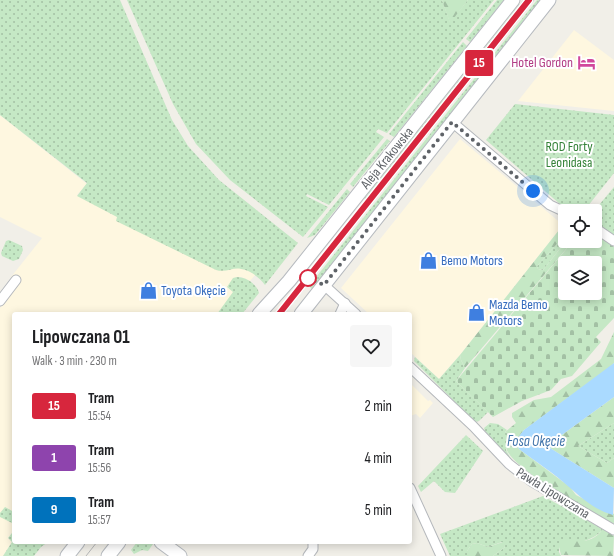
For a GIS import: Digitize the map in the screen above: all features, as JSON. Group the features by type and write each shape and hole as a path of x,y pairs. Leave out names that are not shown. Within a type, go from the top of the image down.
{"main road":[{"name":"Aleja Krakowska","path":"261,312 289,281 513,0"},
{"name":"Aleja Krakowska","path":"303,312 549,0"},
{"path":"67,556 76,544"},
{"path":"108,556 117,544"},
{"path":"164,544 180,556"}],"street":[{"path":"452,122 550,205 558,209"},
{"path":"602,233 614,241"},
{"path":"0,301 16,280"},
{"path":"324,285 354,312"},
{"path":"341,312 345,303"},
{"name":"Pawła Lipowczana","path":"412,369 473,426 509,464 531,481 614,530"},
{"path":"412,492 441,556"},
{"path":"308,556 313,550 314,544"}],"shaded area":[{"path":"574,30 614,60 614,111 518,101"},
{"path":"0,115 87,184 77,195 231,261 256,274 250,281 241,277 236,277 236,293 222,312 12,312 12,533 8,538 12,542 3,556 0,556 0,308 19,282 11,277 42,238 0,217"},
{"path":"460,139 558,221 558,231 460,355 439,379 412,354 412,312 367,312 341,288"},
{"path":"412,385 428,401 430,400 433,403 420,418 416,414 412,415"}],"green space":[{"path":"0,0 120,0 172,120 188,146 219,180 298,243 265,285 248,271 238,269 223,271 216,270 116,221 117,217 77,196 87,183 0,115"},
{"path":"127,0 442,0 450,22 468,0 494,0 387,133 378,129 376,132 384,137 329,205 307,194 306,196 328,207 303,237 230,180 196,144 173,104"},
{"path":"442,0 468,0 450,23"},
{"path":"497,0 504,0 470,42 466,39"},
{"path":"523,0 526,0 367,201 364,199"},
{"path":"537,0 540,0 312,289 309,286"},
{"path":"463,42 467,46 394,137 389,134"},
{"name":"ROD Forty Leonidasa","path":"515,104 614,115 614,173 590,204 560,204 486,140"},
{"path":"387,139 390,141 353,187 350,184"},
{"name":"ROD Forty Leonidasa","path":"614,187 614,236 602,228 602,204 600,204"},
{"path":"347,189 350,192 315,235 307,238"},
{"path":"558,231 558,243 537,266 538,269 543,270 560,248 567,248 560,256 558,256 558,259 465,368 460,355"},
{"path":"602,239 614,247 614,318 596,337 601,342 572,376 561,379 551,390 522,401 493,417 456,381 558,259 558,300 602,300 602,256 560,256 567,248 602,248"},
{"path":"9,240 22,246 23,250 19,259 13,261 2,256 1,253 6,241"},
{"path":"558,243 558,248 560,248 543,270 538,269 537,266"},
{"path":"233,278 244,278 251,282 259,293 244,312 218,312 233,292 227,287"},
{"path":"614,332 614,363 610,367 524,430 517,439 505,432 516,423 512,417 512,413 534,400 551,397 601,359"},
{"path":"460,355 465,368 456,381 488,412 479,421 475,422 414,361 415,357 439,379"},
{"path":"614,397 614,423 578,446 607,463 614,458 614,488 550,448 559,437"},
{"path":"490,423 498,424 507,430 505,432 517,439 516,444 506,445 506,450 511,459 485,431 484,428"},
{"path":"614,423 614,458 607,463 578,446"},
{"path":"466,435 483,451 455,493 445,492 434,481 421,492 418,486"},
{"path":"516,444 519,449 570,487 576,495 614,514 614,523 608,522 550,488 520,465 510,455 506,447 506,445"},
{"path":"543,496 603,529 599,534 588,540 559,547 561,556 493,556 505,547 502,542 488,547 477,543 472,544 467,551 467,556 450,556 440,534"},
{"path":"5,507 12,511 12,523 0,517 0,513"},
{"path":"603,529 614,536 613,556 561,555 559,547 563,541 589,540 594,538"},
{"path":"12,533 12,542 8,538"},
{"path":"12,542 12,544 45,544 34,556 3,556"},
{"path":"503,542 505,547 493,556 467,556 467,551 472,544 477,543 488,547"},
{"path":"136,544 153,544 148,551 142,550 134,554 131,550"}],"water":[{"name":"Fosa Okęcie","path":"614,363 614,397 559,437 550,448 614,488 613,515 600,510 584,500 557,477 519,449 517,441 524,430"}],"tram line":[{"name":"15","path":"281,312 529,0"},
{"path":"286,312 534,0"},
{"path":"86,556 95,544"}],"place":[{"name":"Hotel Gordon","path":"586,62"},
{"name":"Bemo Motors","path":"428,260"},
{"name":"Toyota Okęcie","path":"148,290"},
{"name":"Mazda Bemo Motors","path":"476,312"}],"route":[{"path":"308,278 324,285 452,122 533,191"}]}
